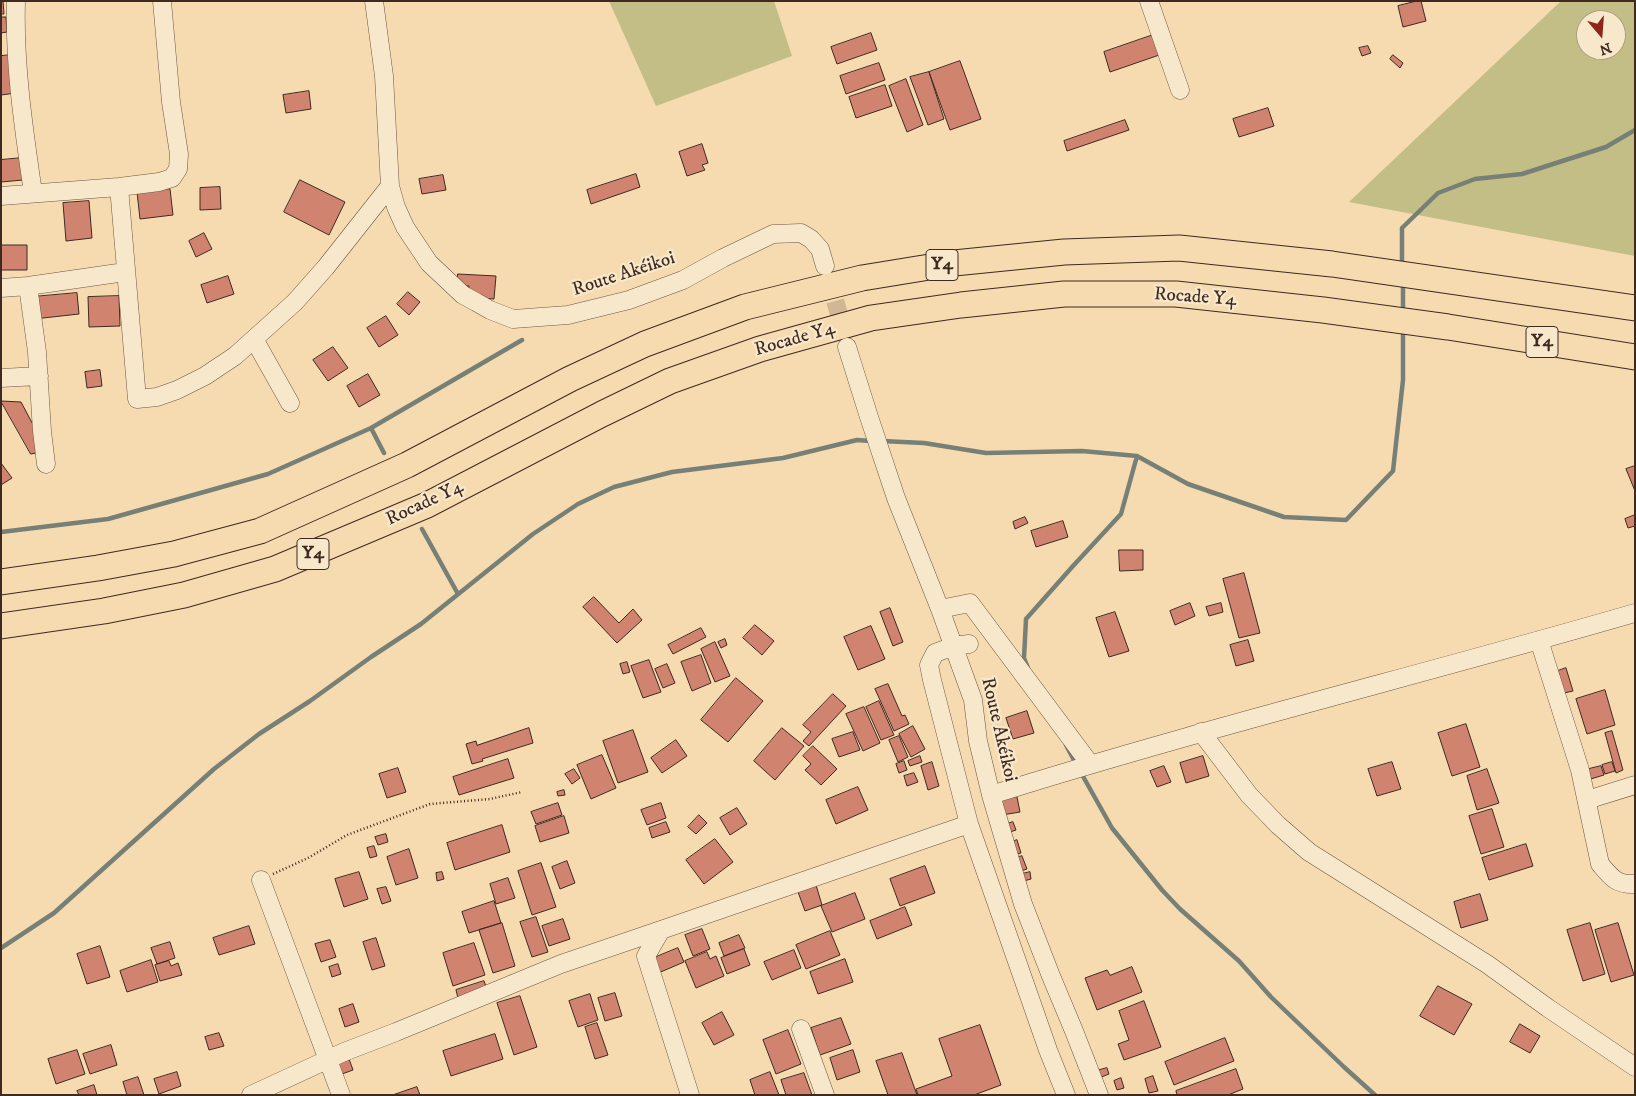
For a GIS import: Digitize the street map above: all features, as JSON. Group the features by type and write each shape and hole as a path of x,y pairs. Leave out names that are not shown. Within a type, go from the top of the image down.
{"highway":[{"name":"Y4","path":"1,582 98,568 174,554 260,531 407,465 570,379 645,344 745,307 862,278 954,263 1064,252 1179,248 1332,264 1635,308"},
{"name":"Rocade Y4","path":"1,626 104,611 184,595 276,570 427,505 602,414 670,381 760,349 871,318 961,305 1064,294 1176,294 1323,310 1448,327 1635,357"}],"street":[{"path":"16,1 15,25 18,76 33,193"},
{"path":"1,196 119,187 159,182 172,178 178,169 179,154 171,102 162,1"},
{"name":"Route Akéikoi","path":"374,1 384,76 390,186 405,228 429,263 463,294 490,310 513,319 568,315 629,300 682,280 772,234 801,234 811,239 820,249 825,266"},
{"path":"1149,1 1180,90"},
{"path":"119,187 137,399 157,397 177,390 198,380 235,356 295,302 326,267 390,186"},
{"path":"1,288 125,272"},
{"path":"28,286 39,376 46,464"},
{"path":"254,339 290,403"},
{"name":"Route Akéikoi","path":"847,347 896,498 940,609 961,645 973,700 978,741 991,795 1023,904 1099,1095"},
{"path":"1,378 39,376"},
{"path":"940,609 970,603 1090,764"},
{"path":"991,795 1200,732 1635,613"},
{"path":"1540,640 1570,735 1587,800 1600,864 1610,876 1623,885 1635,884"},
{"path":"961,645 935,653 929,664 932,680 969,824 1048,1050 1066,1095"},
{"path":"1200,732 1249,795 1278,825 1309,852 1487,964 1634,1066"},
{"path":"1587,800 1635,785"},
{"path":"251,1095 344,1052 562,964 969,824"},
{"path":"260,880 342,1095"},
{"path":"661,930 646,956 690,1095"},
{"path":"800,1029 825,1095"}],"path":[{"path":"260,880 308,858 347,834 430,804 490,799 522,792"}],"shaded area":[{"path":"609,1 774,1 792,56 656,106"},
{"path":"1561,1 1635,1 1635,256 1349,202"}],"building":[{"path":"1,1 3,1 4,14 1,14"},
{"path":"1421,1 1426,21 1403,27 1398,6"},
{"path":"1,17 6,17 7,32 1,33"},
{"path":"871,33 877,50 837,64 831,47"},
{"path":"1159,33 1165,53 1110,72 1104,52"},
{"path":"1368,46 1371,53 1362,56 1359,48"},
{"path":"12,55 16,93 1,95 1,56"},
{"path":"1393,55 1403,63 1400,68 1390,59"},
{"path":"960,61 981,119 950,130 929,72"},
{"path":"879,63 885,80 846,94 840,76"},
{"path":"929,72 944,119 928,125 910,77"},
{"path":"906,79 923,125 907,132 889,86"},
{"path":"885,85 892,106 856,118 849,97"},
{"path":"309,91 311,109 286,113 283,95"},
{"path":"1268,108 1274,126 1239,137 1233,119"},
{"path":"1125,120 1129,130 1067,151 1064,141"},
{"path":"702,144 708,163 702,165 705,170 687,176 679,152"},
{"path":"22,158 23,180 1,182 1,160"},
{"path":"636,174 640,187 591,204 587,190"},
{"path":"443,175 446,190 422,194 419,179"},
{"path":"300,180 345,202 329,235 284,212"},
{"path":"220,187 221,209 200,210 200,188"},
{"path":"170,189 173,215 140,219 137,192"},
{"path":"89,201 92,238 66,241 63,203"},
{"path":"204,233 212,249 196,257 189,241"},
{"path":"1,245 27,245 27,270 1,270"},
{"path":"458,274 496,276 494,299 480,298 468,294 469,286 457,285"},
{"path":"228,276 234,294 207,303 201,285"},
{"path":"408,292 420,302 409,315 397,304"},
{"path":"77,293 79,314 34,319 32,297"},
{"path":"119,296 120,326 89,327 88,297"},
{"path":"386,316 398,335 379,347 367,328"},
{"path":"333,347 348,368 328,381 313,360"},
{"path":"100,370 102,386 87,388 85,372"},
{"path":"368,374 380,395 359,407 347,386"},
{"path":"1,401 21,402 38,434 41,452 31,454"},
{"path":"1,463 12,478 1,485"},
{"path":"1635,466 1635,491 1626,469"},
{"path":"1635,515 1635,526 1628,528 1625,519"},
{"path":"1025,517 1028,523 1015,529 1013,522"},
{"path":"1063,521 1068,537 1036,547 1031,531"},
{"path":"1119,550 1143,550 1143,570 1120,571"},
{"path":"1244,573 1260,633 1239,638 1223,579"},
{"path":"594,597 619,623 633,609 642,620 617,643 583,607"},
{"path":"1190,603 1195,616 1175,625 1170,611"},
{"path":"1221,603 1223,612 1209,616 1206,607"},
{"path":"890,608 903,642 893,646 880,612"},
{"path":"1115,612 1129,651 1109,657 1096,618"},
{"path":"755,625 774,641 762,655 743,638"},
{"path":"871,626 885,659 858,670 844,637"},
{"path":"701,628 706,637 673,654 668,645"},
{"path":"725,639 727,645 721,648 718,642"},
{"path":"1248,640 1254,661 1236,666 1230,645"},
{"path":"715,642 730,676 715,682 701,649"},
{"path":"701,655 711,683 692,691 681,662"},
{"path":"649,660 661,692 643,698 631,666"},
{"path":"627,662 630,672 623,674 620,664"},
{"path":"667,664 675,683 663,688 655,669"},
{"path":"1566,668 1573,691 1564,693 1558,671"},
{"path":"736,678 763,701 728,742 701,720"},
{"path":"888,684 902,716 905,715 909,724 894,731 875,689"},
{"path":"1605,690 1615,725 1587,734 1576,699"},
{"path":"833,694 846,706 809,746 803,741 811,732 803,725"},
{"path":"879,701 894,735 881,740 866,707"},
{"path":"864,707 880,743 863,751 846,714"},
{"path":"1027,711 1034,733 1013,739 1006,718"},
{"path":"1466,724 1480,767 1452,776 1438,733"},
{"path":"913,726 925,749 911,757 899,734"},
{"path":"529,728 533,743 472,764 466,744 476,741 477,745"},
{"path":"782,728 804,746 775,780 754,761"},
{"path":"633,730 648,772 618,783 603,741"},
{"path":"1612,731 1623,770 1616,773 1605,733"},
{"path":"853,732 860,750 839,757 832,739"},
{"path":"899,736 908,757 898,762 889,740"},
{"path":"676,740 687,756 662,773 651,758"},
{"path":"813,746 837,769 821,785 805,770 811,764 803,756"},
{"path":"602,755 616,788 591,799 577,765"},
{"path":"920,756 922,762 910,766 908,761"},
{"path":"1203,756 1209,776 1186,783 1180,763"},
{"path":"508,759 514,778 459,795 453,777"},
{"path":"904,761 907,770 899,773 896,764"},
{"path":"932,762 939,786 928,790 921,766"},
{"path":"1392,762 1401,789 1377,796 1368,769"},
{"path":"1612,762 1615,771 1605,774 1602,765"},
{"path":"1164,766 1171,782 1157,787 1150,771"},
{"path":"1601,766 1604,775 1584,781 1581,771"},
{"path":"398,768 406,792 387,798 379,774"},
{"path":"574,769 580,778 572,784 565,774"},
{"path":"1487,769 1499,803 1477,810 1467,776"},
{"path":"914,773 918,782 907,786 904,776"},
{"path":"858,787 868,810 836,824 826,800"},
{"path":"564,790 565,795 558,796 557,792"},
{"path":"1017,797 1020,812 1002,815 1000,800"},
{"path":"558,803 562,815 536,824 531,812"},
{"path":"661,803 666,818 647,825 641,810"},
{"path":"737,808 747,824 730,835 720,818"},
{"path":"1492,809 1504,847 1481,854 1469,816"},
{"path":"699,815 707,823 696,834 688,827"},
{"path":"564,816 569,833 540,842 535,826"},
{"path":"666,822 670,832 652,838 649,828"},
{"path":"1013,822 1016,830 1007,833 1004,825"},
{"path":"502,825 510,852 455,870 447,843"},
{"path":"386,834 388,842 378,845 375,837"},
{"path":"715,839 733,862 704,884 686,860"},
{"path":"1017,840 1021,853 1013,855 1009,843"},
{"path":"1526,844 1533,866 1489,880 1482,858"},
{"path":"374,846 377,856 370,858 367,848"},
{"path":"409,849 418,878 396,885 387,857"},
{"path":"1022,856 1027,869 1018,872 1013,859"},
{"path":"567,861 575,883 560,889 552,867"},
{"path":"541,863 556,907 532,915 518,871"},
{"path":"925,866 935,893 900,906 890,879"},
{"path":"359,872 368,899 344,907 335,879"},
{"path":"442,872 444,879 437,881 436,873"},
{"path":"1030,872 1031,879 1020,882 1018,875"},
{"path":"508,878 515,898 496,904 490,884"},
{"path":"816,885 822,905 805,911 798,892"},
{"path":"386,887 391,901 382,904 377,889"},
{"path":"855,893 865,919 832,932 821,906"},
{"path":"1480,894 1488,920 1461,928 1454,902"},
{"path":"494,901 501,923 469,933 462,912"},
{"path":"905,907 912,925 877,939 870,921"},
{"path":"536,917 548,952 532,957 520,922"},
{"path":"563,919 570,939 549,946 542,926"},
{"path":"502,923 515,966 493,973 479,930"},
{"path":"1590,923 1605,974 1583,981 1567,930"},
{"path":"1618,923 1634,975 1611,982 1595,930"},
{"path":"249,926 255,944 219,955 213,938"},
{"path":"702,929 710,949 693,956 685,935"},
{"path":"830,931 840,955 806,969 796,945"},
{"path":"739,935 745,948 724,956 719,943"},
{"path":"376,938 385,966 372,970 363,942"},
{"path":"330,940 336,957 321,962 315,944"},
{"path":"170,942 175,958 157,964 151,948"},
{"path":"474,943 485,975 453,986 443,953"},
{"path":"100,946 110,977 87,984 77,954"},
{"path":"678,948 684,962 656,974 649,960"},
{"path":"744,949 750,965 727,974 721,958"},
{"path":"794,950 801,968 772,980 764,962"},
{"path":"707,952 710,959 716,956 724,976 696,988 685,961"},
{"path":"845,959 853,982 818,994 810,972"},
{"path":"151,960 158,982 127,992 120,971"},
{"path":"169,961 171,966 178,963 182,975 160,981 155,965"},
{"path":"338,964 341,974 332,977 329,967"},
{"path":"1132,967 1142,992 1097,1010 1085,978 1107,970 1110,975"},
{"path":"484,981 488,992 459,1002 456,990"},
{"path":"1438,986 1472,1004 1454,1035 1420,1016"},
{"path":"615,993 622,1016 605,1021 598,998"},
{"path":"590,994 598,1020 578,1027 569,1001"},
{"path":"520,996 537,1047 514,1055 497,1003"},
{"path":"1144,1001 1161,1047 1124,1060 1118,1044 1129,1040 1119,1011"},
{"path":"353,1004 359,1022 345,1027 339,1009"},
{"path":"722,1012 734,1035 714,1045 702,1023"},
{"path":"841,1018 851,1044 820,1055 811,1028"},
{"path":"597,1023 608,1055 595,1059 585,1027"},
{"path":"1520,1024 1540,1036 1530,1053 1510,1042"},
{"path":"980,1025 1001,1085 974,1095 918,1095 916,1089 952,1076 939,1039"},
{"path":"788,1030 801,1064 776,1074 763,1040"},
{"path":"219,1033 224,1046 209,1050 205,1037"},
{"path":"495,1034 503,1059 451,1076 443,1051"},
{"path":"1225,1038 1234,1061 1174,1085 1165,1062"},
{"path":"111,1045 117,1065 90,1074 83,1054"},
{"path":"77,1050 85,1074 56,1084 48,1059"},
{"path":"853,1050 860,1072 837,1080 830,1058"},
{"path":"902,1053 917,1095 888,1095 876,1061"},
{"path":"348,1056 353,1070 342,1074 337,1061"},
{"path":"1107,1068 1109,1074 1099,1078 1096,1071"},
{"path":"1236,1069 1243,1089 1228,1095 1177,1095 1176,1091"},
{"path":"177,1072 181,1086 159,1094 154,1079"},
{"path":"770,1072 779,1095 755,1095 750,1080"},
{"path":"804,1073 812,1095 786,1095 781,1080"},
{"path":"1153,1076 1158,1091 1149,1093 1145,1079"},
{"path":"138,1077 144,1095 127,1095 123,1082"},
{"path":"1121,1078 1124,1088 1117,1090 1114,1081"},
{"path":"94,1085 97,1095 79,1095 77,1091"},
{"path":"417,1087 420,1095 393,1095"}],"waterway":[{"path":"1402,265 1402,228 1438,193 1475,179 1522,174 1606,147 1635,130"},
{"path":"1403,283 1403,313"},
{"path":"882,441 924,443 986,453 1082,451 1137,456 1188,484 1284,517 1346,520 1393,471 1403,380 1403,328"},
{"path":"1,532 108,519 268,474 371,428 522,340"},
{"path":"371,428 384,453"},
{"path":"1,948 54,913 214,769 259,734 421,624 533,534 578,504 614,487 672,472 783,458 857,440 871,441"},
{"path":"1028,668 1024,658 1026,619 1121,514 1137,456"},
{"path":"422,529 458,594"},
{"path":"1066,745 1076,764"},
{"path":"1080,771 1112,828 1162,890 1180,909 1239,961 1271,997 1375,1095"}],"tunnel":[{"path":"828,275 845,336"}]}
